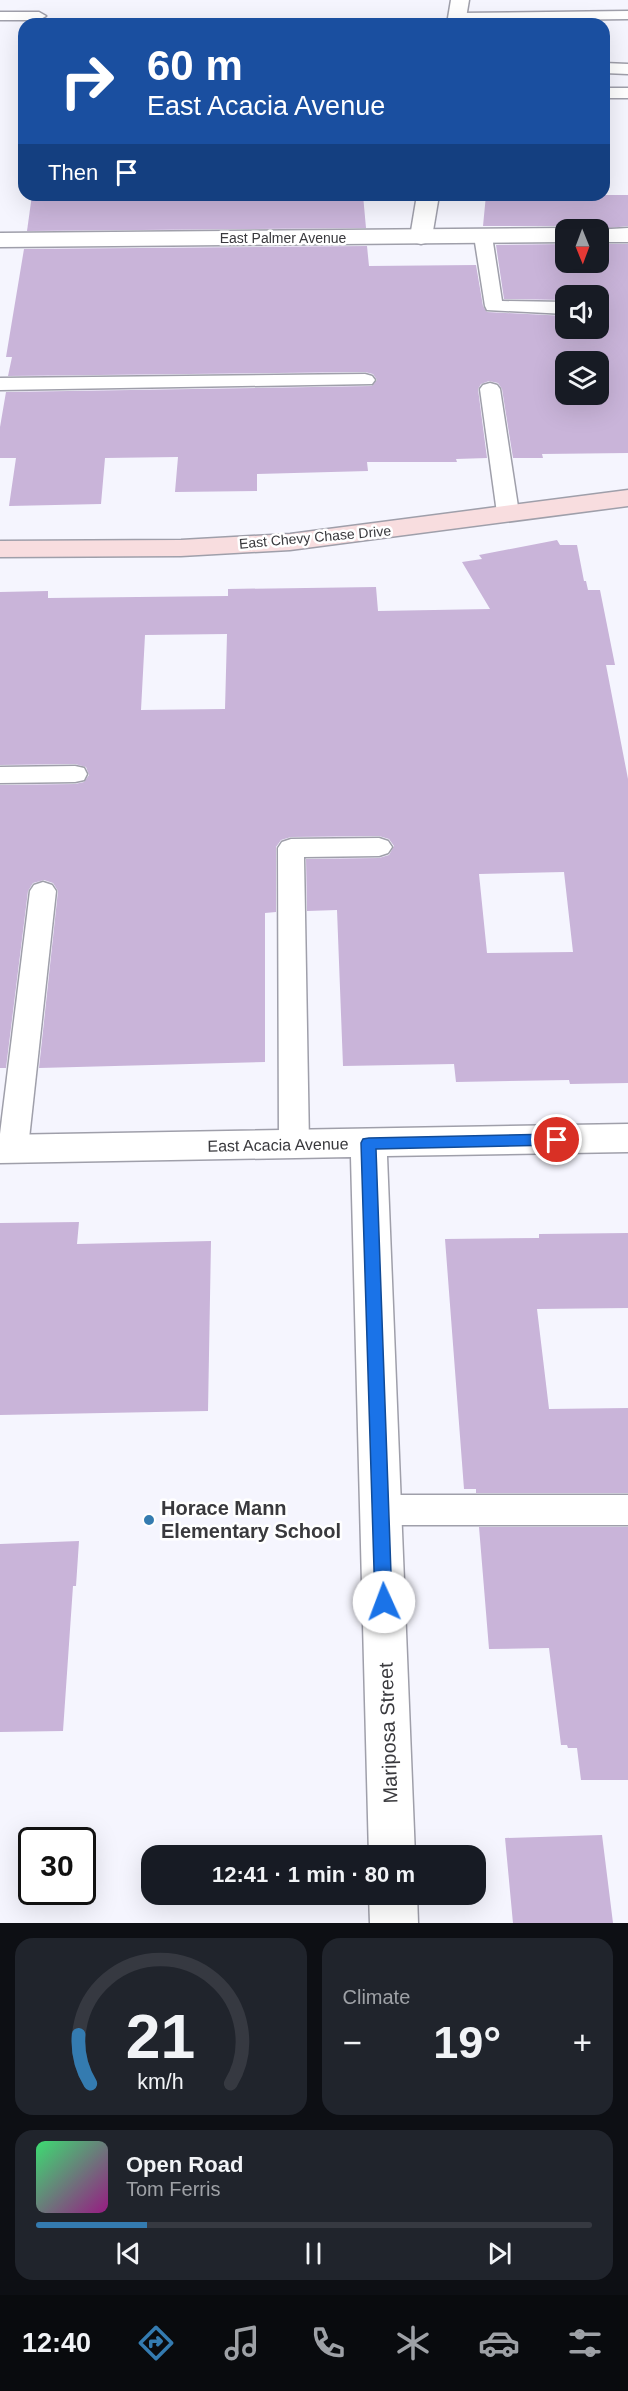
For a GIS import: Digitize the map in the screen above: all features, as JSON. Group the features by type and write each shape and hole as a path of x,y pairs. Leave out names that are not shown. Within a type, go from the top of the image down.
{"main road":[{"name":"East Chevy Chase Drive","path":"0,549 129,549 288,542 413,528 628,498"}],"street":[{"path":"421,237 427,201"},
{"path":"609,235 628,235"},
{"name":"East Palmer Avenue","path":"0,240 555,236"},
{"name":"East Acacia Avenue","path":"7,1148 628,1138"},
{"name":"Mariposa Street","path":"369,1143 392,1845"},
{"path":"393,1905 394,1923"}],"lane":[{"path":"458,14 628,15"},
{"path":"0,16 39,16"},
{"path":"610,68 628,69"},
{"path":"610,93 628,93"},
{"path":"483,236 494,306 555,308"},
{"path":"0,384 365,380"},
{"path":"489,389 508,513"},
{"path":"0,775 75,774"},
{"path":"294,1144 291,849 379,847"},
{"path":"7,1148 43,891"},
{"path":"381,1510 628,1510"}],"building":[{"path":"610,195 628,195 628,226 609,228 609,219 555,219 555,226 483,226 485,201 610,201"},
{"path":"31,201 364,201 366,228 27,231"},
{"path":"555,244 555,273 609,273 609,244 628,244 628,453 542,454 543,458 513,458 502,389 498,383 489,381 481,384 478,389 487,458 456,459 457,462 367,462 368,471 257,474 257,491 175,492 178,457 105,458 101,504 9,506 16,458 0,458 0,427 6,392 372,386 377,380 373,374 365,372 8,376 12,357 6,357 24,249 367,246 369,266 476,265 483,306 487,312 555,315 555,339 609,339 609,285 555,285 555,300 504,299 496,245"},
{"path":"557,540 560,545 577,545 588,590 600,590 615,665 606,665 628,779 628,1083 570,1084 569,1080 456,1082 454,1064 343,1066 337,910 307,911 306,859 379,858 389,855 394,846 389,839 379,836 291,837 281,840 276,847 276,912 265,913 265,1062 39,1068 58,891 53,883 44,880 33,883 28,891 6,1068 0,1068 0,785 75,784 84,782 89,775 86,767 75,764 0,765 0,592 48,591 48,598 228,596 228,589 376,587 378,611 490,609 462,562 482,559 479,555","holes":["227,634 225,709 141,710 145,635","564,872 573,952 487,953 479,874"]},
{"path":"79,1222 77,1244 211,1241 208,1411 0,1415 0,1223"},
{"path":"628,1233 628,1308 537,1309 549,1409 628,1408 628,1493 476,1493 476,1489 464,1489 445,1239 539,1238 539,1234"},
{"path":"479,1527 628,1527 628,1780 581,1780 577,1748 561,1745 549,1648 489,1649"},
{"path":"79,1541 76,1586 73,1586 63,1731 0,1732 0,1544"},
{"path":"602,1835 613,1923 513,1923 505,1838"}],"place":[{"name":"Horace Mann Elementary School","path":"149,1520"}],"route":[{"path":"384,1602 369,1143 557,1140"}]}
